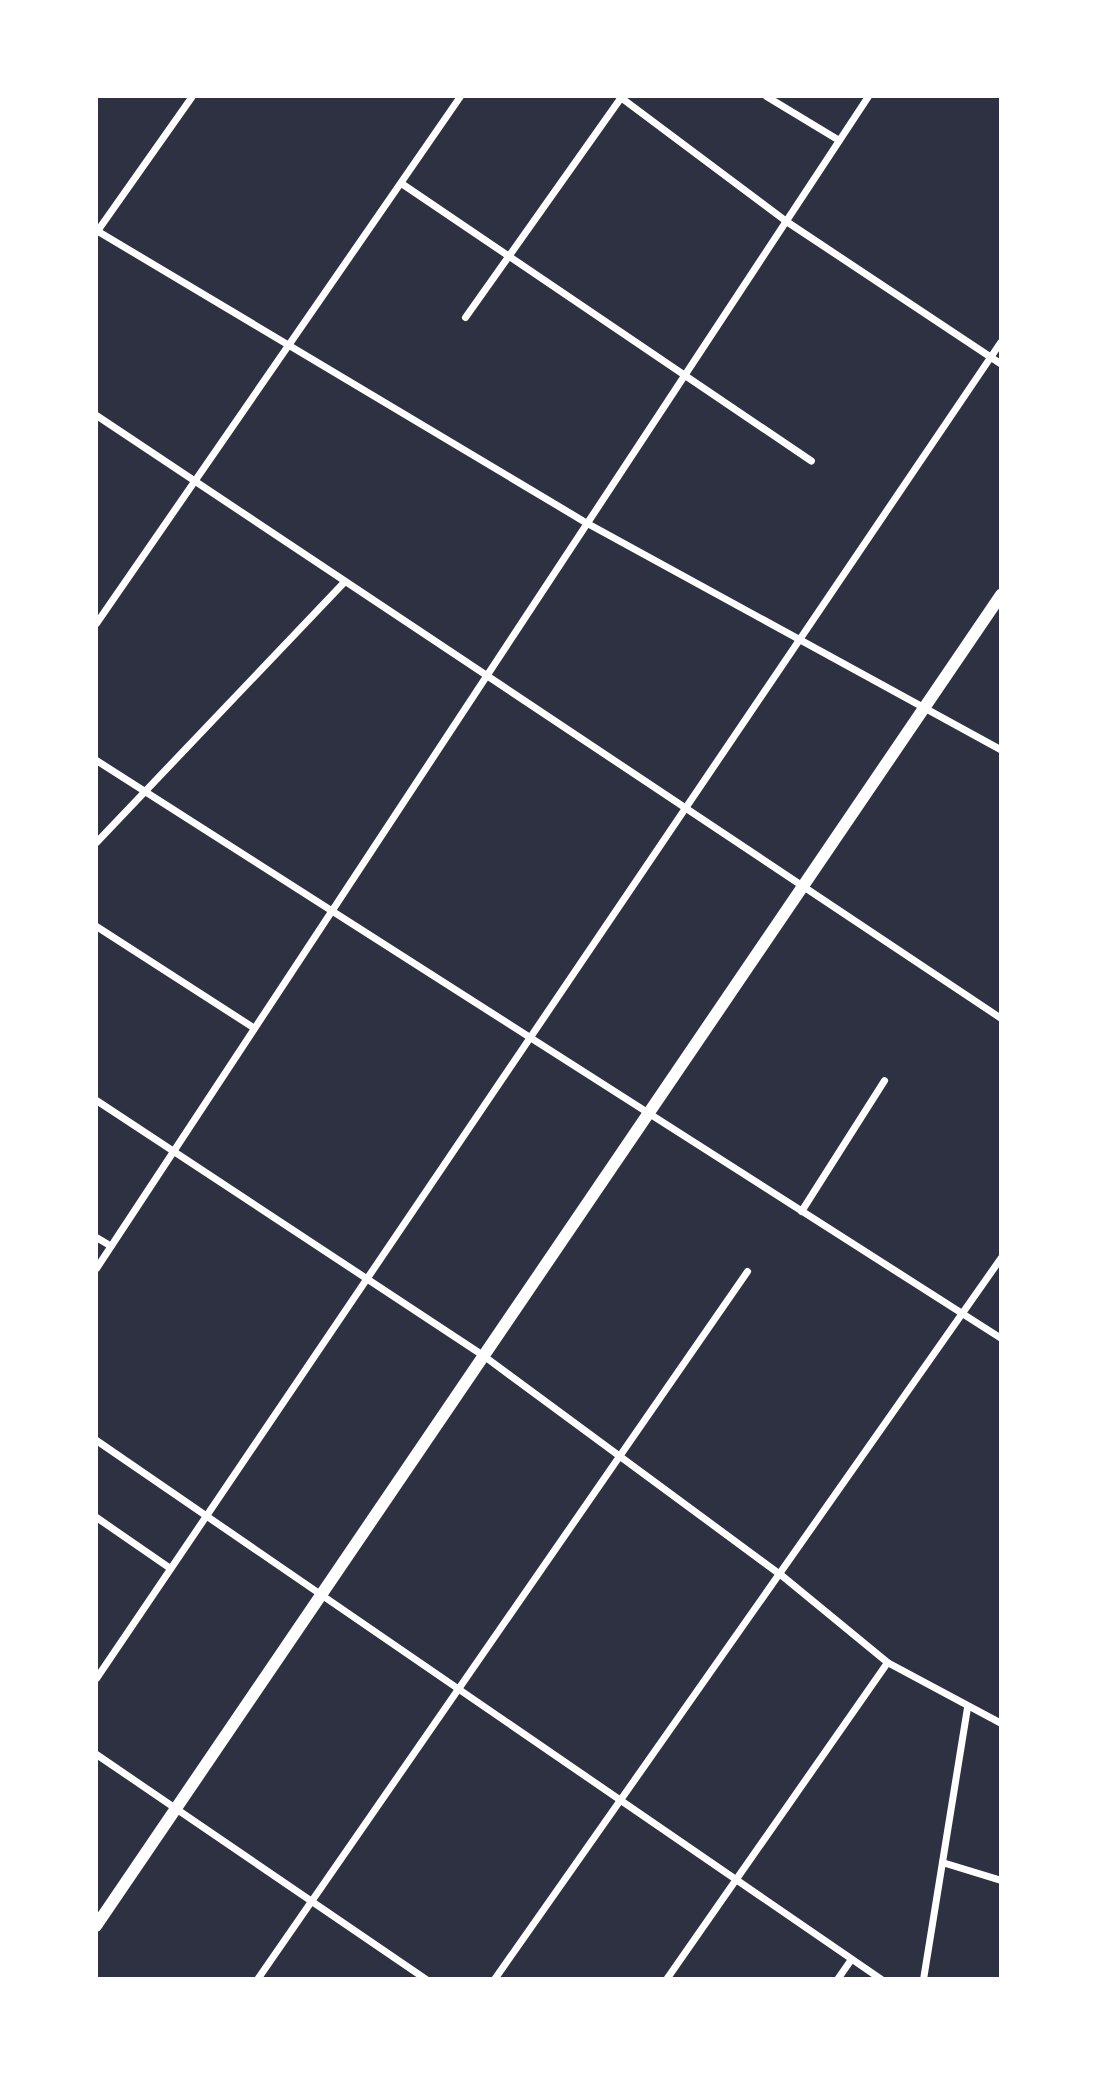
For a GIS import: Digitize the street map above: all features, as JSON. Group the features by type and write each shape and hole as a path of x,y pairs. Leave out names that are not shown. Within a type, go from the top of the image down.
{"street":[{"path":"192,96 97,231 587,523 1001,750"},
{"path":"96,622 460,96"},
{"path":"766,96 839,140"},
{"path":"96,1268 868,96"},
{"path":"465,317 620,97 786,221 1001,364"},
{"path":"401,183 811,461"},
{"path":"96,1678 686,806 802,641 1001,341"},
{"path":"96,415 343,583 488,673 1001,1018"},
{"path":"96,842 343,583"},
{"path":"96,1926 1001,595"},
{"path":"96,601 106,608"},
{"path":"96,761 1001,1338"},
{"path":"96,926 254,1028"},
{"path":"801,1211 884,1080"},
{"path":"96,1100 484,1356 620,1459 780,1574 887,1662 967,1708 1001,1723"},
{"path":"96,1237 111,1246"},
{"path":"494,1979 1001,1257"},
{"path":"257,1979 457,1687 620,1459 747,1271"},
{"path":"96,1440 881,1979"},
{"path":"96,1517 170,1568"},
{"path":"666,1979 887,1662"},
{"path":"923,1979 967,1708"},
{"path":"96,1754 426,1979"},
{"path":"942,1862 1001,1880"},
{"path":"837,1979 851,1959"}]}
